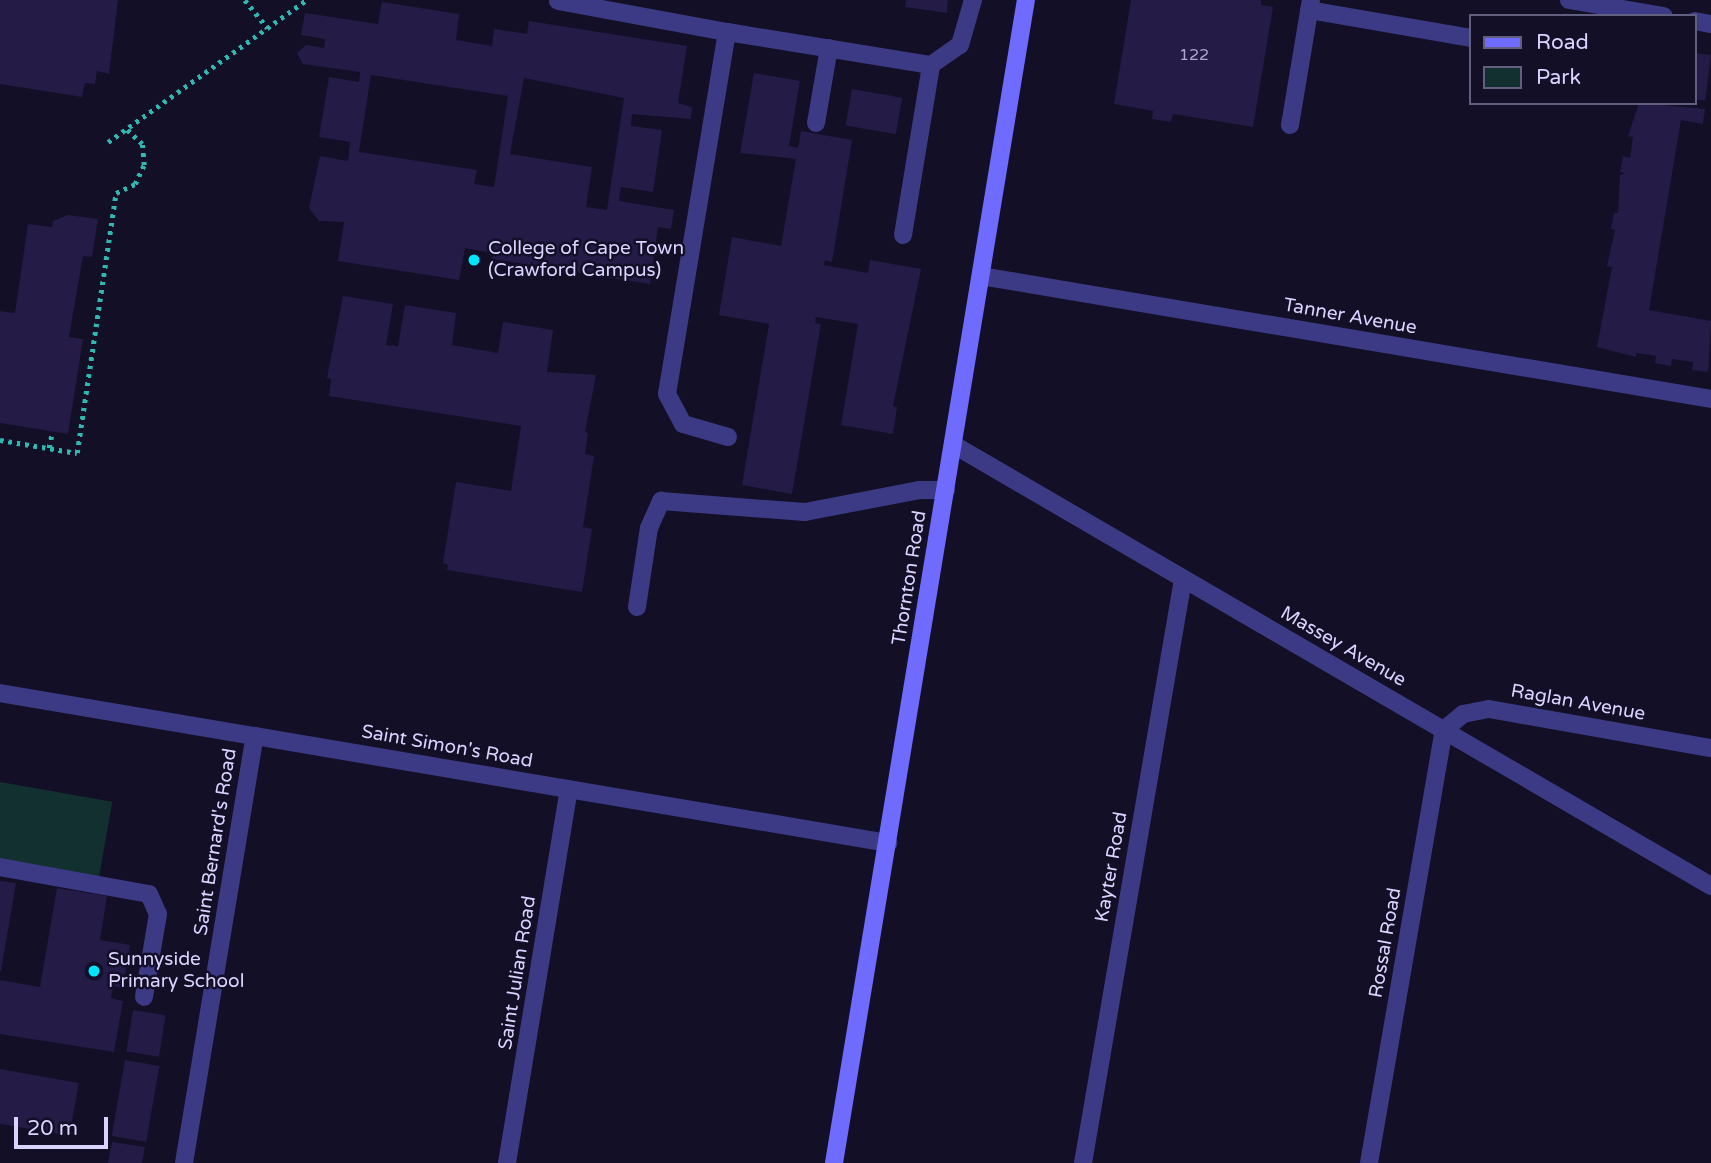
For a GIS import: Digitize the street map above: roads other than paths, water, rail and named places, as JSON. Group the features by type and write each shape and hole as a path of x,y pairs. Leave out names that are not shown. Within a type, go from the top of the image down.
{"street":[{"path":"903,236 931,65 960,44 973,0"},
{"name":"Thornton Road","path":"834,1163 1026,0"},
{"path":"1569,0 1652,14"},
{"path":"558,1 931,65"},
{"path":"1290,125 1310,5 1470,37"},
{"path":"727,32 667,394 683,424 728,437"},
{"path":"816,123 829,48"},
{"name":"Tanner Avenue","path":"981,276 1711,399"},
{"name":"Massey Avenue","path":"954,445 1711,886"},
{"path":"638,607 649,528 661,501 805,512 919,490 946,490"},
{"name":"Kayter Road","path":"1083,1163 1183,579"},
{"name":"Saint Simon's Road","path":"0,693 888,843"},
{"name":"Raglan Avenue","path":"1444,730 1463,714 1489,709 1711,748"},
{"name":"Rossal Road","path":"1369,1163 1444,730"},
{"name":"Saint Bernard's Road","path":"184,1163 255,736"},
{"name":"Saint Julian Road","path":"508,1163 569,789"},
{"path":"0,867 149,894 158,914 144,997"}],"place":[{"name":"College of Cape Town (Crawford Campus)","path":"474,260"},
{"name":"Sunnyside Primary School","path":"94,971"}]}
